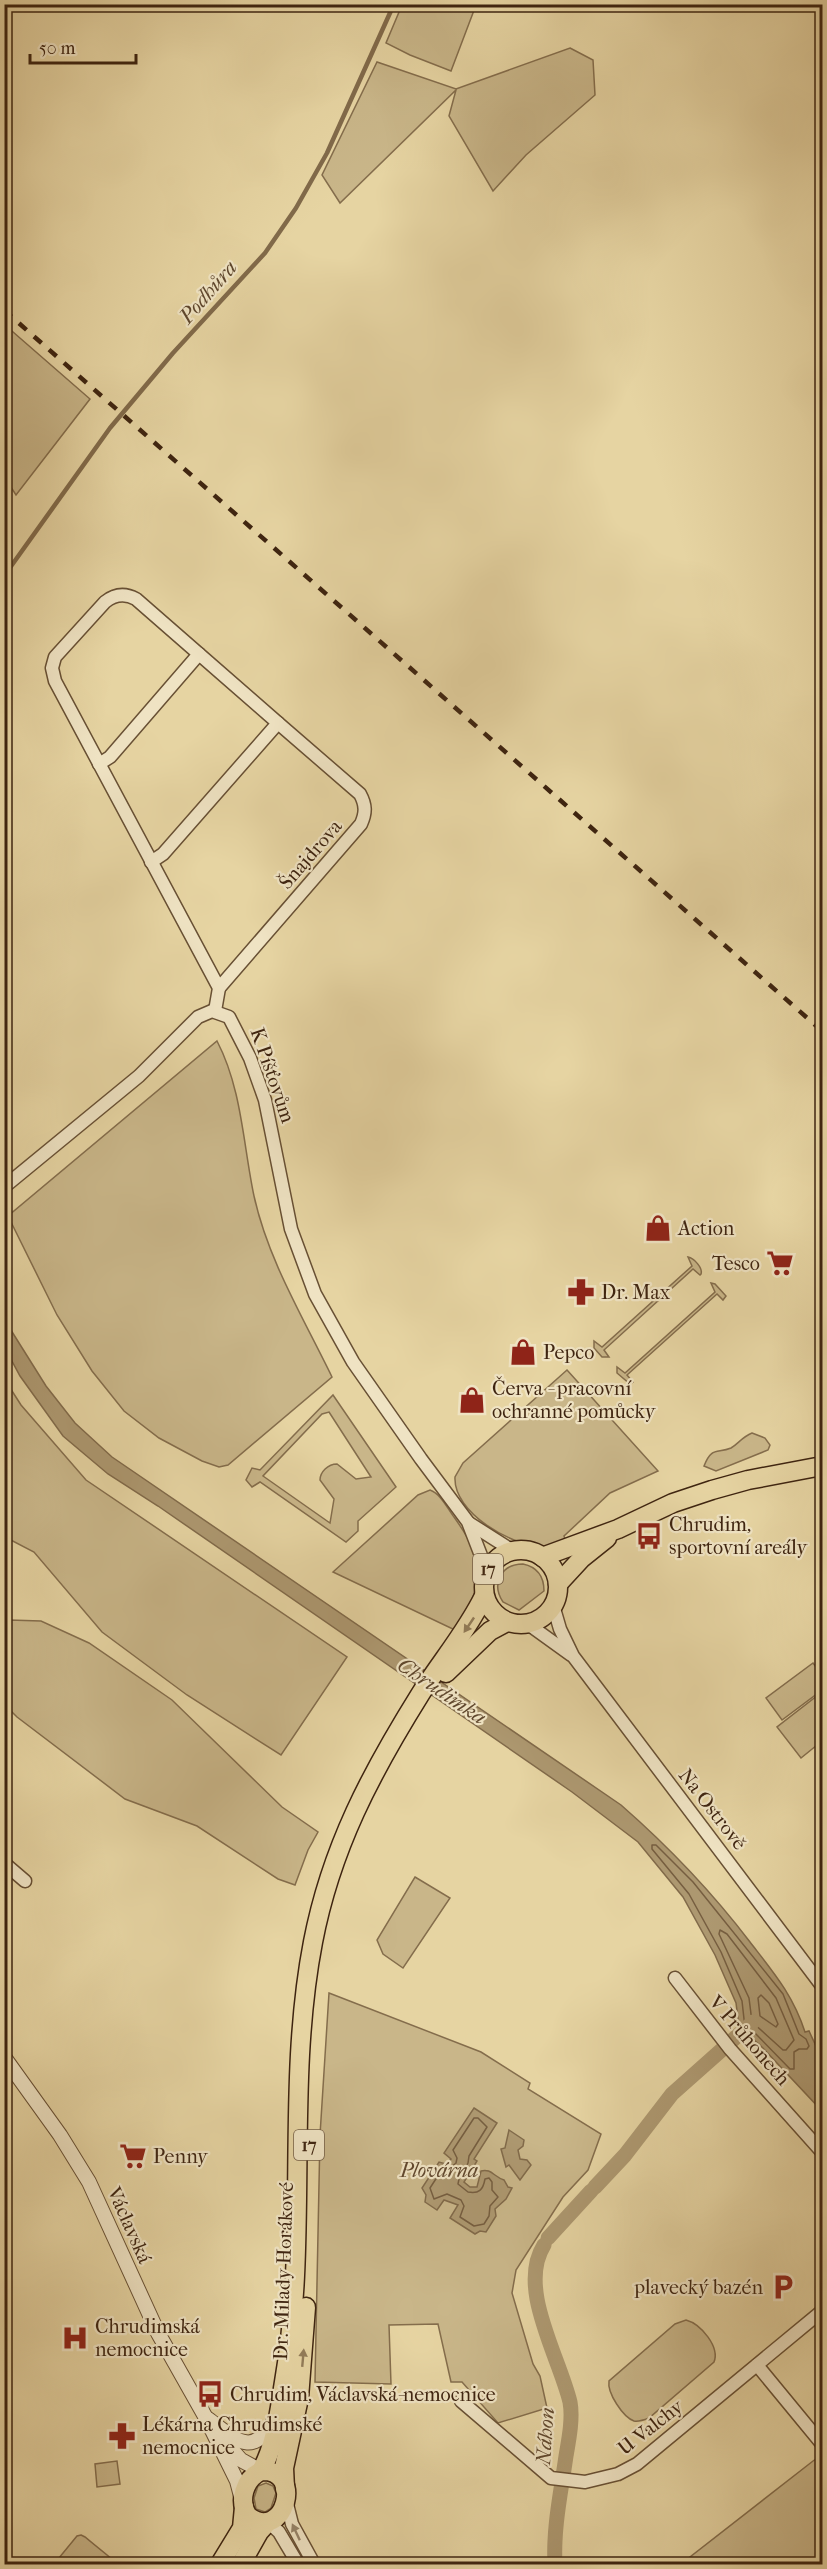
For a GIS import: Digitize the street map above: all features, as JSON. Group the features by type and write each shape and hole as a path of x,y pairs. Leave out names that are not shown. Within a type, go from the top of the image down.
{"main road":[{"path":"507,1622 528,1624 547,1614 554,1605 558,1584 555,1574 542,1557 618,1529 673,1503 712,1490 748,1480 822,1466"},
{"path":"558,1584 582,1558 618,1529"},
{"name":"17","path":"507,1622 489,1607 484,1596 483,1583 487,1571 502,1555 513,1551 523,1550 542,1557"},
{"name":"17","path":"455,1655 484,1596"},
{"name":"17","path":"455,1655 507,1622"},
{"name":"Dr. Milady Horákové","path":"261,2471 270,2452 278,2413 295,2302 300,2082 312,1946 330,1874 366,1785 411,1709 455,1655"},
{"name":"Dr. Milady Horákové","path":"286,2492 284,2468 296,2416 303,2358 310,2074 330,1874"},
{"path":"220,2565 242,2528 247,2484 261,2471 277,2474 286,2492 279,2514 259,2532 241,2565"},
{"path":"243,2505 245,2512 252,2519 268,2522"}],"street":[{"name":"Šnajdrova","path":"124,594 136,599 199,654 360,794 365,804 361,824 219,988 55,681 52,668 56,657 105,602 114,596 124,594"},
{"path":"99,764 110,756 199,654"},
{"path":"151,862 163,854 278,723"},
{"path":"4,1187 139,1076 198,1017 215,1011 219,988"},
{"name":"K Píšťovům","path":"215,1011 224,1013 233,1022 259,1082 271,1122 291,1229 308,1278 339,1340 468,1522"},
{"path":"468,1522 513,1551"},
{"path":"468,1522 487,1571"},
{"name":"Na Ostrově","path":"554,1605 560,1629 573,1656 822,1986"},
{"name":"Na Ostrově","path":"528,1624 573,1656"},
{"path":"4,1863 25,1881"},
{"name":"V Průhonech","path":"675,1978 727,2045 822,2152"},
{"name":"Václavská","path":"4,2057 60,2136 89,2182 158,2333 206,2418 237,2481 243,2505"},
{"name":"U Valchy","path":"461,2401 551,2478 580,2482 630,2469 822,2312"},
{"path":"757,2365 822,2444"},
{"path":"206,2418 239,2442 248,2443 263,2438 278,2413"},
{"name":"Václavská","path":"206,2418 237,2456 261,2471"},
{"path":"286,2492 292,2524 314,2565"},
{"path":"268,2522 279,2532 298,2565"}],"green space":[{"path":"402,5 476,5 451,71 386,43"},
{"path":"570,48 593,60 595,95 526,155 493,191 449,116 456,90 340,203 322,175 377,62 456,89"},
{"path":"5,325 90,399 16,495 5,478"},
{"path":"217,1041 237,1097 260,1220 277,1266 332,1377 228,1465 219,1467 202,1461 159,1438 124,1411 92,1371 57,1315 8,1216"},
{"path":"688,1257 698,1264 701,1274 693,1269 604,1350 609,1357 602,1357 594,1348 594,1341 602,1347 692,1266"},
{"path":"711,1283 715,1284 726,1296 723,1300 717,1294 627,1375 633,1382 630,1384 617,1373 617,1367 625,1373 715,1292"},
{"path":"567,1370 658,1471 610,1493 564,1536 566,1542 549,1547 530,1545 501,1534 474,1515 457,1490 455,1477 463,1463"},
{"path":"5,1380 21,1405 86,1480 347,1657 281,1755 187,1695 102,1632 34,1552 5,1537"},
{"path":"333,1395 396,1487 358,1521 358,1531 346,1542 260,1482 252,1487 246,1480 252,1468 260,1470","holes":["329,1412 371,1477 356,1479 337,1464 325,1469 320,1480 334,1499 330,1523 263,1476 322,1414"]},
{"path":"752,1433 765,1438 770,1445 768,1450 716,1471 704,1466 712,1453 731,1448"},
{"path":"430,1490 441,1498 466,1534 478,1562 477,1585 457,1631 333,1572 418,1495"},
{"path":"523,1564 539,1573 544,1591 519,1610 503,1602 498,1582 500,1576 509,1567"},
{"path":"9,1620 41,1621 89,1643 172,1700 282,1807 318,1832 308,1850 295,1885 278,1879 197,1826 125,1799 17,1717 5,1705 5,1625"},
{"path":"813,1663 822,1675 822,1690 782,1720 766,1698"},
{"path":"822,1692 822,1741 801,1758 777,1727"},
{"path":"415,1877 450,1898 403,1968 383,1954 377,1940"},
{"name":"Plovárna","path":"329,1993 481,2052 530,2083 528,2089 601,2134 588,2170 563,2197 516,2270 512,2293 533,2364 540,2376 547,2408 498,2423 462,2382 451,2382 438,2324 389,2325 391,2384 315,2382 320,2135"},
{"path":"686,2320 698,2326 712,2343 714,2362 649,2418 640,2421 630,2419 617,2404 609,2381 675,2324"},
{"path":"822,2455 822,2564 681,2564 813,2461"},
{"path":"117,2461 120,2484 97,2487 95,2464"},
{"path":"266,2483 273,2486 276,2493 271,2508 265,2512 256,2509 254,2498 258,2486"},
{"path":"81,2535 118,2564 54,2564 77,2536"}],"water":[{"name":"Chrudimka","path":"4,1319 46,1386 75,1423 112,1457 621,1805 656,1837 721,1905 789,1995 805,2032 809,2031 822,2059 822,2111 760,2045 748,2035 740,2035 736,2003 715,1955 683,1897 638,1842 572,1792 158,1506 108,1474 63,1436 20,1376 5,1348"},
{"path":"474,2108 497,2123 474,2159 477,2161 464,2182 470,2187 477,2187 481,2171 487,2171 504,2180 508,2187 512,2188 506,2199 495,2209 496,2216 486,2232 480,2231 475,2234 450,2218 458,2205 444,2200 437,2210 425,2202 426,2195 422,2188 439,2162 446,2164 451,2159 444,2153"},
{"path":"509,2130 524,2140 523,2146 518,2150 520,2159 527,2160 531,2165 520,2180 509,2165 506,2167 501,2149 505,2148"}],"waterway":[{"name":"Podhůra","path":"4,576 110,428 173,353 265,253 296,208 327,153 394,4"},
{"name":"Náhon","path":"595,2187 625,2155 672,2094 753,2022"},
{"name":"Náhon","path":"548,2238 591,2191"},
{"name":"Náhon","path":"544,2245 537,2262 535,2281 537,2301 565,2384 571,2415 556,2524 555,2564"}],"railway":[{"path":"4,310 822,1031"}],"place":[{"name":"Action","path":"658,1228"},
{"name":"Tesco","path":"780,1263"},
{"name":"Dr. Max","path":"581,1292"},
{"name":"Pepco","path":"523,1352"},
{"name":"Červa - pracovní ochranné pomůcky","path":"472,1400"},
{"name":"Chrudim, sportovní areály","path":"649,1536"},
{"name":"Penny","path":"133,2156"},
{"name":"plavecký bazén","path":"783,2287"},
{"name":"Chrudimská nemocnice","path":"75,2338"},
{"name":"Chrudim, Václavská-nemocnice","path":"210,2394"},
{"name":"Lékárna Chrudimské nemocnice","path":"122,2436"}]}
